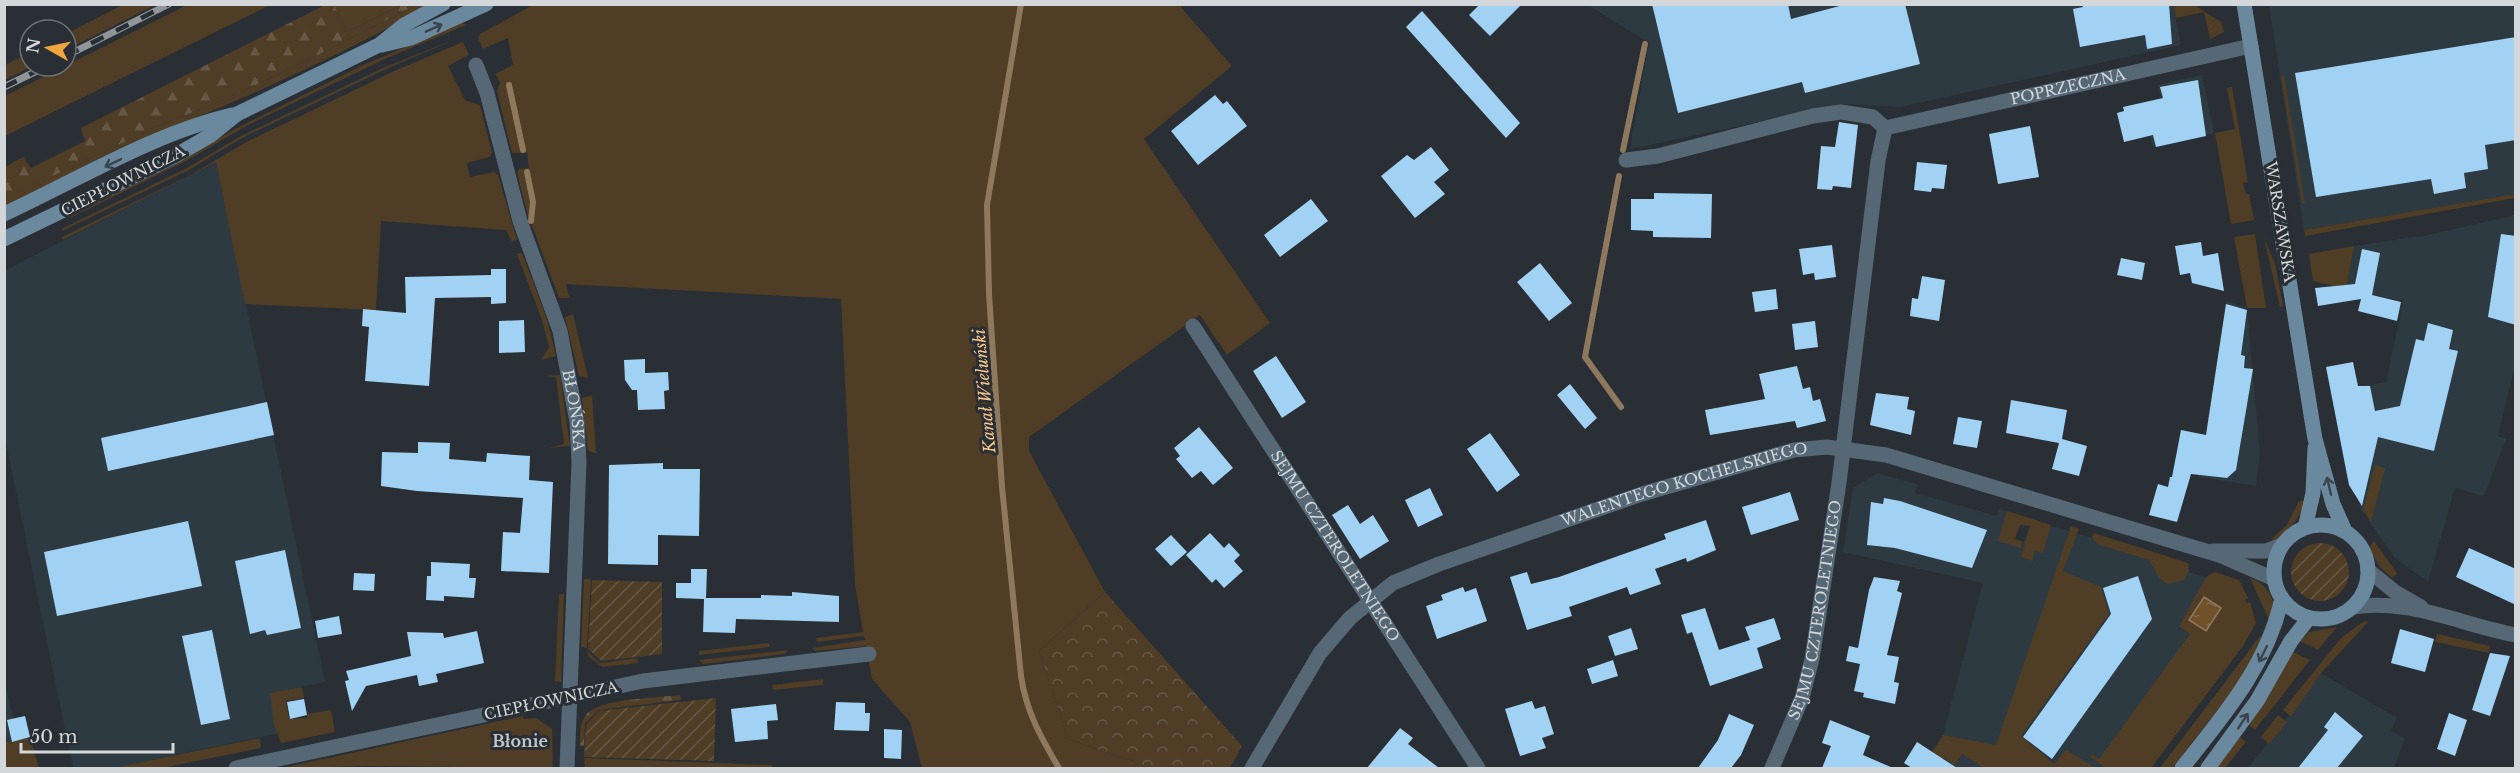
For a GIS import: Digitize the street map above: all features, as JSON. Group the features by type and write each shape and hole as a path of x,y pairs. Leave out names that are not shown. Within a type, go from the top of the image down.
{"street":[{"name":"CIEPŁOWNICZA","path":"4,214 165,136 204,122 237,114 379,45 404,25 443,4"},
{"name":"CIEPŁOWNICZA","path":"379,45 411,38 486,4"},
{"name":"WARSZAWSKA","path":"2244,4 2315,439 2335,510 2345,531"},
{"name":"POPRZECZNA","path":"1885,128 2251,46"},
{"name":"BŁOŃSKA","path":"476,65 487,93 518,212 560,331 576,412 579,462 567,768"},
{"path":"1626,160 1658,156 1813,116 1841,112 1873,117 1885,128 1878,161 1842,447"},
{"name":"CIEPŁOWNICZA","path":"4,239 173,157 211,135 237,114"},
{"name":"SEJMU CZTEROLETNIEGO","path":"1193,326 1478,768"},
{"name":"WARSZAWSKA","path":"2305,528 2313,493 2315,439"},
{"name":"WALENTEGO KOCHELSKIEGO","path":"1252,768 1320,652 1369,601 1393,583 1412,574 1642,494 1794,450 1842,447 1916,463 2207,551 2274,579"},
{"name":"SEJMU CZTEROLETNIEGO","path":"1772,768 1802,698 1812,659 1842,447"},
{"path":"2353,606 2363,592 2368,570 2362,550 2345,531 2322,525 2305,528 2292,534 2282,545 2275,562 2274,579 2282,598 2297,613 2309,618 2332,618 2353,606 2364,605 2426,610 2516,634"},
{"name":"WALENTEGO KOCHELSKIEGO","path":"2207,551 2266,551 2282,545"},
{"path":"2368,570 2395,592 2426,610"},
{"path":"2182,768 2244,690 2269,642 2282,598"},
{"path":"2208,768 2257,701 2291,641 2309,618"},
{"name":"CIEPŁOWNICZA","path":"236,768 643,681 869,654"}],"shaded area":[{"path":"1588,5 2173,5 2181,45 1900,107 1844,104 1630,149 1649,43"},
{"path":"2269,5 2515,5 2515,194 2304,230"},
{"path":"2202,75 2214,133 2153,147 2150,136 2168,131 2158,85"},
{"path":"216,162 325,682 272,693 280,733 113,768 73,768 5,438 4,271"},
{"path":"2515,215 2515,365 2498,436 2506,439 2484,496 2455,488 2428,582 2394,557 2361,509 2346,463 2331,392 2386,382 2403,301 2346,289 2354,246 2428,235"},
{"path":"2226,301 2247,308 2260,454 2256,486 2199,477"},
{"path":"1877,473 1917,484 1915,493 1997,516 1999,509 2023,517 2015,539 2024,542 2032,520 2156,557 2181,570 2206,577 2215,572 2141,768 1922,768 1943,735 1983,583 1843,552 1853,488"},
{"path":"2321,673 2397,718 2391,731 2405,738 2394,768 2248,768"},
{"path":"4,678 13,718 25,716 30,737 5,743"}],"green space":[{"path":"124,4 155,5 78,44 78,28"},
{"path":"535,4 1179,5 1232,66 1144,139 1270,323 1227,355 1200,315 1029,437 1029,451 1105,592 1039,651 1068,739 1139,763 1143,768 922,768 910,722 872,679 866,646 815,651 812,648 865,640 864,636 817,642 816,638 863,632 855,584 841,299 566,284 569,298 559,298 527,212 517,173 519,169 529,168 527,153 512,153 497,91 500,83 495,74 513,65 508,38 483,49 478,38 480,34"},
{"path":"187,5 270,5 5,136 5,96 41,78 78,78 78,60"},
{"path":"325,5 334,5 347,32 401,5 416,5 284,72 216,103 155,127 5,199 5,167 23,157 31,168 85,141 81,128"},
{"path":"334,5 401,5 347,32"},
{"path":"416,5 430,5 297,73 120,148 5,208 4,199 155,127 216,103 284,72"},
{"path":"2173,5 2194,5 2221,22 2224,32 2210,39 2204,12 2176,18"},
{"path":"462,23 466,25 387,58 248,125 186,161 68,219 75,211 171,167 231,131 363,65"},
{"path":"458,38 384,70 240,139 189,170 62,231 63,228 187,168 239,137 383,68"},
{"path":"463,42 469,55 448,66 465,100 480,105 492,153 490,157 467,163 470,177 494,172 498,175 517,240 512,242 506,230 381,221 376,310 245,304 216,162 63,240 62,237 192,174 246,142 394,71"},
{"path":"18,58 18,74 5,80 5,65"},
{"path":"2284,75 2305,204 2302,203 2281,77"},
{"path":"2232,87 2248,182 2243,183 2246,194 2249,194 2254,220 2231,224 2215,133 2235,129 2227,88"},
{"path":"2515,194 2515,198 2305,236 2304,230"},
{"path":"2255,234 2266,308 2247,308 2234,237"},
{"path":"2264,238 2275,264 2283,306 2280,307"},
{"path":"2354,246 2346,289 2313,281 2309,254"},
{"path":"522,253 547,319 556,356 541,360 549,347 542,320 517,254"},
{"path":"573,314 588,378 579,376 565,317"},
{"path":"560,375 570,446 549,448 564,444 556,377 545,376"},
{"path":"592,395 596,453 588,451 582,398"},
{"path":"2375,465 2385,468 2371,522 2363,510"},
{"path":"2299,501 2306,501 2297,518 2284,533 2273,541 2272,538 2287,525"},
{"path":"2007,511 2051,525 2043,553 2034,551 2033,561 2021,557 2030,526 2020,525 2015,539 2022,542 2021,548 1998,541"},
{"path":"2071,526 2079,529 2063,571 2101,587 2109,614 2021,736 2054,764 2066,750 2096,768 1984,768 1962,754 1955,765 1944,758 1937,768 1922,768 1943,735 1996,745"},
{"path":"2094,533 2188,563 2189,571 2184,580 2167,584 2159,578 2149,560 2097,544 2092,537"},
{"path":"2374,541 2397,573 2392,578 2380,567 2369,548"},
{"path":"2314,543 2326,543 2341,551 2349,566 2349,578 2341,593 2326,601 2314,601 2299,593 2291,578 2291,566 2299,551"},
{"path":"2215,572 2239,580 2248,598 2245,600 2247,603 2250,602 2256,623 2243,646 2151,768 2106,768 2090,757 2092,754 2099,759 2190,634 2179,626 2206,577"},
{"path":"2250,578 2264,586 2272,598 2275,609 2269,620"},
{"path":"584,579 591,579 587,648 581,647"},
{"path":"592,580 662,582 662,654 601,661 588,649"},
{"path":"1105,592 1242,746 1230,768 1143,768 1139,763 1068,739 1039,651"},
{"path":"559,594 564,594 561,682 555,681"},
{"path":"2364,621 2368,622 2321,673 2291,717 2283,710 2341,638"},
{"path":"2337,627 2318,650 2300,641 2309,632"},
{"path":"2437,634 2490,646 2489,653 2435,642"},
{"path":"2260,636 2262,638 2241,680 2172,768 2160,768"},
{"path":"769,643 770,647 699,655 699,651"},
{"path":"586,650 600,663 637,658 638,663 602,667 588,656"},
{"path":"788,650 785,654 703,664 699,660"},
{"path":"2293,652 2310,660 2255,730 2249,725"},
{"path":"823,679 823,685 773,690 772,685"},
{"path":"302,687 304,698 286,701 289,719 307,718 307,714 331,710 335,732 281,743 274,725 270,693"},
{"path":"680,695 681,700 598,710 585,724 584,746 580,746 582,722 593,709 615,702"},
{"path":"716,698 714,761 584,757 586,725 598,711"},
{"path":"2278,715 2287,722 2269,744 2261,737"},
{"path":"523,716 524,719 536,718 552,729 553,768 371,766 282,768"},
{"path":"30,737 39,768 5,768 4,743"},
{"path":"2240,737 2246,742 2225,768 2215,768"},
{"path":"260,738 261,748 162,768 113,768"},
{"path":"584,758 772,765 772,768 585,768"}],"water":[{"path":"2204,597 2221,608 2206,631 2189,620"}],"building":[{"path":"1480,4 1522,4 1490,36 1469,15"},
{"path":"1652,4 1788,4 1791,19 1847,4 1905,4 1920,64 1805,93 1802,82 1678,113"},
{"path":"2082,4 2169,4 2172,44 2147,49 2145,35 2080,47 2073,9 2083,7"},
{"path":"1422,11 1520,123 1506,138 1406,27"},
{"path":"2516,37 2516,140 2485,145 2488,169 2464,173 2466,188 2434,194 2431,179 2316,197 2295,73"},
{"path":"2198,80 2206,136 2156,147 2153,135 2124,142 2117,113 2124,111 2123,107 2163,98 2160,87"},
{"path":"1215,95 1223,104 1227,101 1247,126 1198,165 1171,131"},
{"path":"1839,122 1858,125 1851,188 1833,186 1832,190 1817,189 1821,146 1835,147"},
{"path":"2030,126 2039,177 1998,184 1989,134"},
{"path":"1431,147 1449,170 1434,182 1445,194 1415,218 1381,176 1407,155 1414,160"},
{"path":"1917,162 1947,165 1944,189 1932,188 1931,192 1914,190"},
{"path":"1654,193 1712,194 1711,238 1653,237 1653,231 1631,230 1631,199 1654,199"},
{"path":"1311,199 1328,221 1280,257 1264,235"},
{"path":"2501,234 2516,236 2516,325 2488,317"},
{"path":"2201,242 2203,256 2218,253 2224,291 2192,283 2190,273 2180,275 2175,246"},
{"path":"1832,245 1836,277 1815,280 1814,273 1803,275 1799,249"},
{"path":"2362,249 2380,253 2372,295 2401,302 2397,321 2358,311 2361,299 2318,306 2315,288 2355,284"},
{"path":"2121,258 2145,263 2142,280 2117,275"},
{"path":"1540,263 1572,303 1549,321 1517,282"},
{"path":"491,269 506,269 506,303 491,304 491,297 435,298 429,386 365,381 369,327 362,326 363,309 406,313 405,277 491,275"},
{"path":"1922,276 1945,280 1939,321 1910,316 1912,298 1918,299"},
{"path":"1776,289 1778,309 1755,312 1752,292"},
{"path":"2226,304 2247,310 2241,355 2245,356 2244,368 2253,369 2236,470 2227,478 2191,474 2177,522 2149,515 2158,484 2168,487 2170,477 2172,477 2181,430 2206,435"},
{"path":"524,320 525,352 499,353 499,321"},
{"path":"1815,321 1818,347 1795,350 1792,324"},
{"path":"2428,323 2453,330 2449,349 2458,351 2434,451 2378,437 2362,506 2349,485 2326,367 2353,362 2358,386 2370,386 2375,411 2400,406 2416,339 2424,341"},
{"path":"1276,356 1306,402 1282,418 1253,371"},
{"path":"645,359 645,373 668,372 669,390 664,391 665,409 638,410 637,390 632,390 625,380 624,360"},
{"path":"1797,366 1803,389 1810,387 1813,401 1820,399 1826,421 1797,428 1795,421 1710,435 1705,410 1765,399 1759,374"},
{"path":"1570,384 1597,418 1585,429 1557,395"},
{"path":"1876,393 1909,397 1907,409 1915,411 1911,435 1870,425"},
{"path":"2011,400 2067,410 2062,439 2087,446 2079,476 2052,469 2059,443 2006,433"},
{"path":"267,402 274,435 108,471 101,438"},
{"path":"1958,417 1982,421 1977,448 1953,444"},
{"path":"1199,427 1233,468 1213,485 1201,471 1192,478 1176,459 1180,456 1174,448"},
{"path":"1490,433 1520,475 1497,492 1467,449"},
{"path":"418,442 450,443 449,459 486,462 487,453 530,456 529,480 553,482 549,573 501,571 503,532 520,533 523,498 417,491 381,486 382,452 418,453"},
{"path":"663,463 663,469 700,469 699,536 658,535 658,565 608,564 609,465"},
{"path":"1430,488 1443,515 1418,527 1405,500"},
{"path":"1790,492 1799,520 1751,535 1742,507"},
{"path":"1884,498 1900,501 1987,530 1972,568 1895,548 1867,545 1871,502 1883,504"},
{"path":"1348,505 1360,524 1373,515 1389,541 1360,559 1332,515"},
{"path":"1706,520 1716,550 1687,562 1686,558 1655,569 1661,584 1630,595 1627,587 1569,607 1572,616 1527,630 1510,577 1527,572 1531,584 1559,577 1666,539 1664,534"},
{"path":"188,521 202,586 57,616 44,552"},
{"path":"1210,533 1224,548 1229,543 1240,555 1234,561 1243,571 1224,588 1216,579 1212,583 1186,555"},
{"path":"1171,535 1187,552 1171,566 1155,549"},
{"path":"2469,548 2516,569 2516,605 2456,577"},
{"path":"285,550 301,628 267,635 265,630 250,634 235,561"},
{"path":"431,562 470,564 469,578 476,578 474,598 444,596 444,601 426,600 427,576 431,576"},
{"path":"691,569 707,569 706,598 792,596 792,592 839,596 839,622 736,619 735,633 703,632 704,599 676,598 676,583 691,583"},
{"path":"354,573 375,574 374,591 353,590"},
{"path":"2138,576 2152,619 2052,759 2023,737 2111,614 2103,588"},
{"path":"1874,577 1900,581 1897,591 1902,593 1887,655 1899,657 1894,682 1899,683 1895,704 1863,697 1864,693 1854,691 1860,664 1846,661 1849,646 1858,648 1869,590"},
{"path":"1463,587 1465,592 1476,588 1487,621 1437,639 1426,606 1443,600 1441,595"},
{"path":"1705,608 1719,650 1750,640 1745,627 1774,618 1781,639 1757,648 1763,668 1710,686 1692,632 1687,634 1681,615"},
{"path":"339,616 342,634 318,638 315,621"},
{"path":"1631,628 1638,649 1615,656 1608,636"},
{"path":"2400,629 2434,639 2425,672 2391,663"},
{"path":"212,630 230,719 201,725 182,636"},
{"path":"477,631 484,663 436,674 438,682 419,686 417,675 366,686 352,711 345,681 349,680 346,671 411,656 407,632 443,633 444,638"},
{"path":"2490,653 2510,656 2490,716 2472,710"},
{"path":"1613,660 1618,676 1592,684 1587,669"},
{"path":"304,699 307,715 290,719 287,702"},
{"path":"1532,701 1535,709 1545,706 1554,734 1542,738 1546,748 1520,756 1505,709"},
{"path":"836,702 865,703 865,713 870,713 869,731 834,730"},
{"path":"776,704 778,720 767,721 768,739 735,742 731,709"},
{"path":"2335,712 2363,736 2337,768 2298,768 2328,730 2324,727"},
{"path":"2449,713 2467,720 2455,756 2437,749"},
{"path":"1729,714 1754,725 1741,755 1731,768 1698,768 1718,740"},
{"path":"25,716 30,737 12,742 7,720"},
{"path":"1830,720 1870,736 1863,755 1893,768 1822,768 1831,746 1822,743"},
{"path":"1400,728 1413,738 1408,744 1439,768 1367,768"},
{"path":"884,729 902,730 901,759 884,758"},
{"path":"1917,742 1957,768 1912,768 1904,763"}],"waterway":[{"name":"Kanał Wieluński","path":"1021,4 987,205 989,294 1002,487 1021,676 1035,724 1059,768"},
{"path":"1623,150 1645,44"},
{"path":"509,85 523,150"},
{"path":"527,172 533,202 531,221"},
{"path":"1619,176 1585,357 1621,407"}],"railway":[{"path":"78,50 169,4"},
{"path":"4,87 22,78"}],"district":[{"name":"Błonie","path":"520,741"}]}
